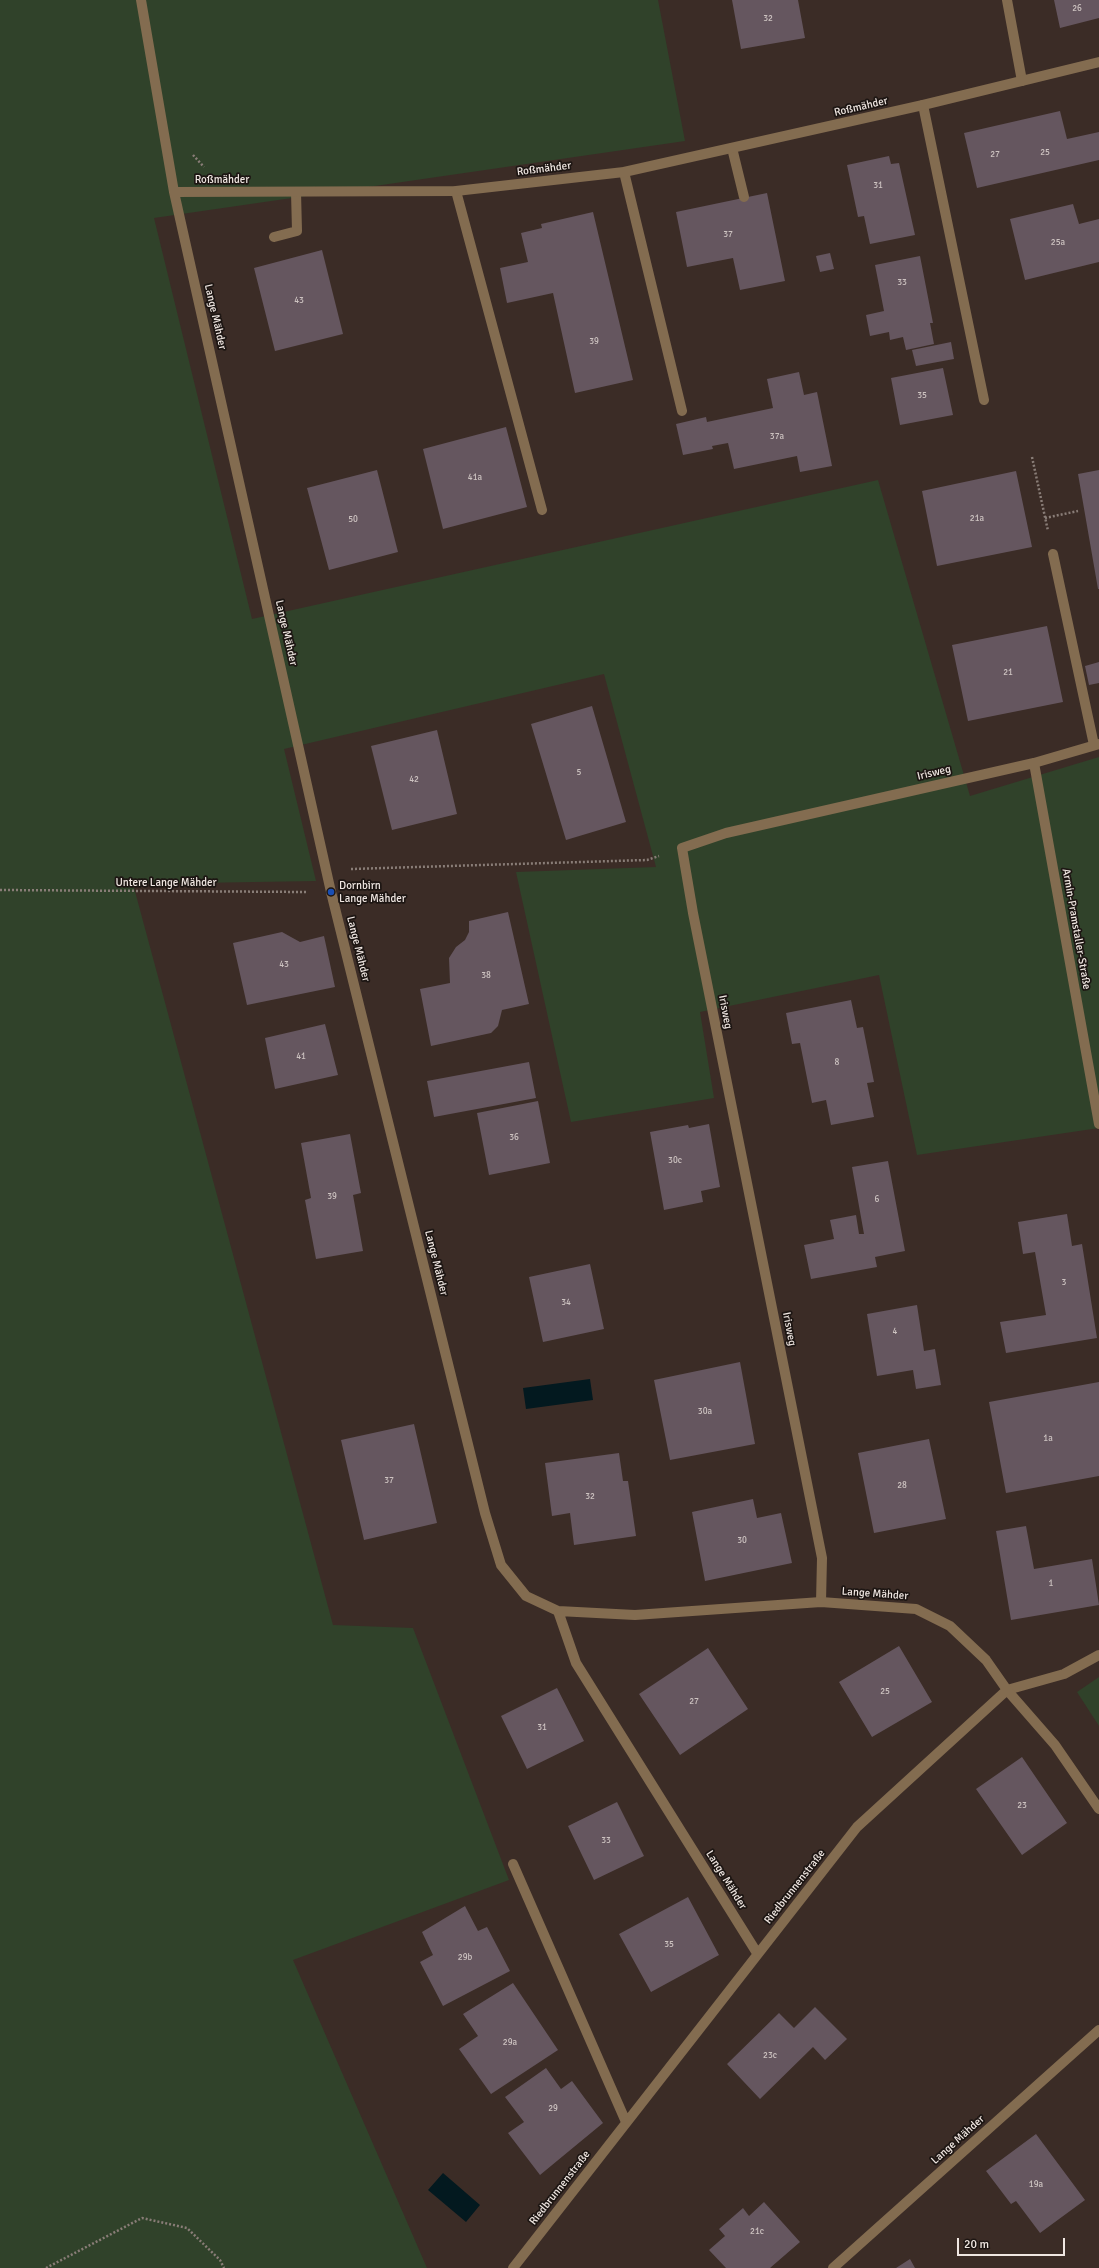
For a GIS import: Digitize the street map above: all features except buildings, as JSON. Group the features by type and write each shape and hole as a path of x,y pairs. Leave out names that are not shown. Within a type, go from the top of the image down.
{"street":[{"path":"141,0 174,192"},
{"path":"1007,0 1022,81"},
{"name":"Roßmähder","path":"174,192 456,191 624,172 923,105 1099,62"},
{"path":"923,105 984,400"},
{"path":"732,148 744,197"},
{"path":"624,172 682,411"},
{"path":"456,191 542,510"},
{"name":"Lange Mähder","path":"174,192 326,869 483,1505 501,1565 526,1596 558,1611 635,1615 821,1602 916,1609 950,1626 986,1660 1007,1690 1055,1745 1099,1809"},
{"path":"274,237 297,232 296,192"},
{"path":"1053,554 1096,744"},
{"name":"Irisweg","path":"821,1602 822,1558 695,921 682,848 726,833 1034,763 1096,744"},
{"name":"Armin-Pramstaller-Straße","path":"1034,763 1099,1124"},
{"name":"Lange Mähder","path":"558,1611 576,1663 757,1954"},
{"path":"1007,1690 1064,1674 1099,1656"},
{"name":"Riedbrunnenstraße","path":"513,2268 857,1827 1007,1690"},
{"path":"512,1864 626,2122"},
{"name":"Lange Mähder","path":"833,2268 1099,2030"}],"path":[{"path":"190,151 206,169"},
{"path":"1032,457 1053,554"},
{"path":"1045,518 1078,510"},
{"path":"326,869 647,860 682,848"},
{"name":"Untere Lange Mähder","path":"0,890 332,892"},
{"path":"46,2268 142,2218 187,2228 220,2260 224,2268"}],"green space":[{"path":"0,0 658,0 685,141 154,218 252,619 878,480 970,796 1099,757 1099,1128 917,1155 879,975 700,1012 714,1098 571,1122 516,872 656,867 604,674 284,749 316,881 133,884 333,1625 413,1628 509,1880 293,1960 427,2268 0,2268"},
{"path":"1099,1677 1099,1726 1077,1692"}],"water":[{"path":"590,1379 593,1400 526,1409 523,1388"},
{"path":"443,2173 480,2205 466,2222 428,2190"}],"place":[{"name":"Dornbirn Lange Mähder","path":"331,892"}]}
